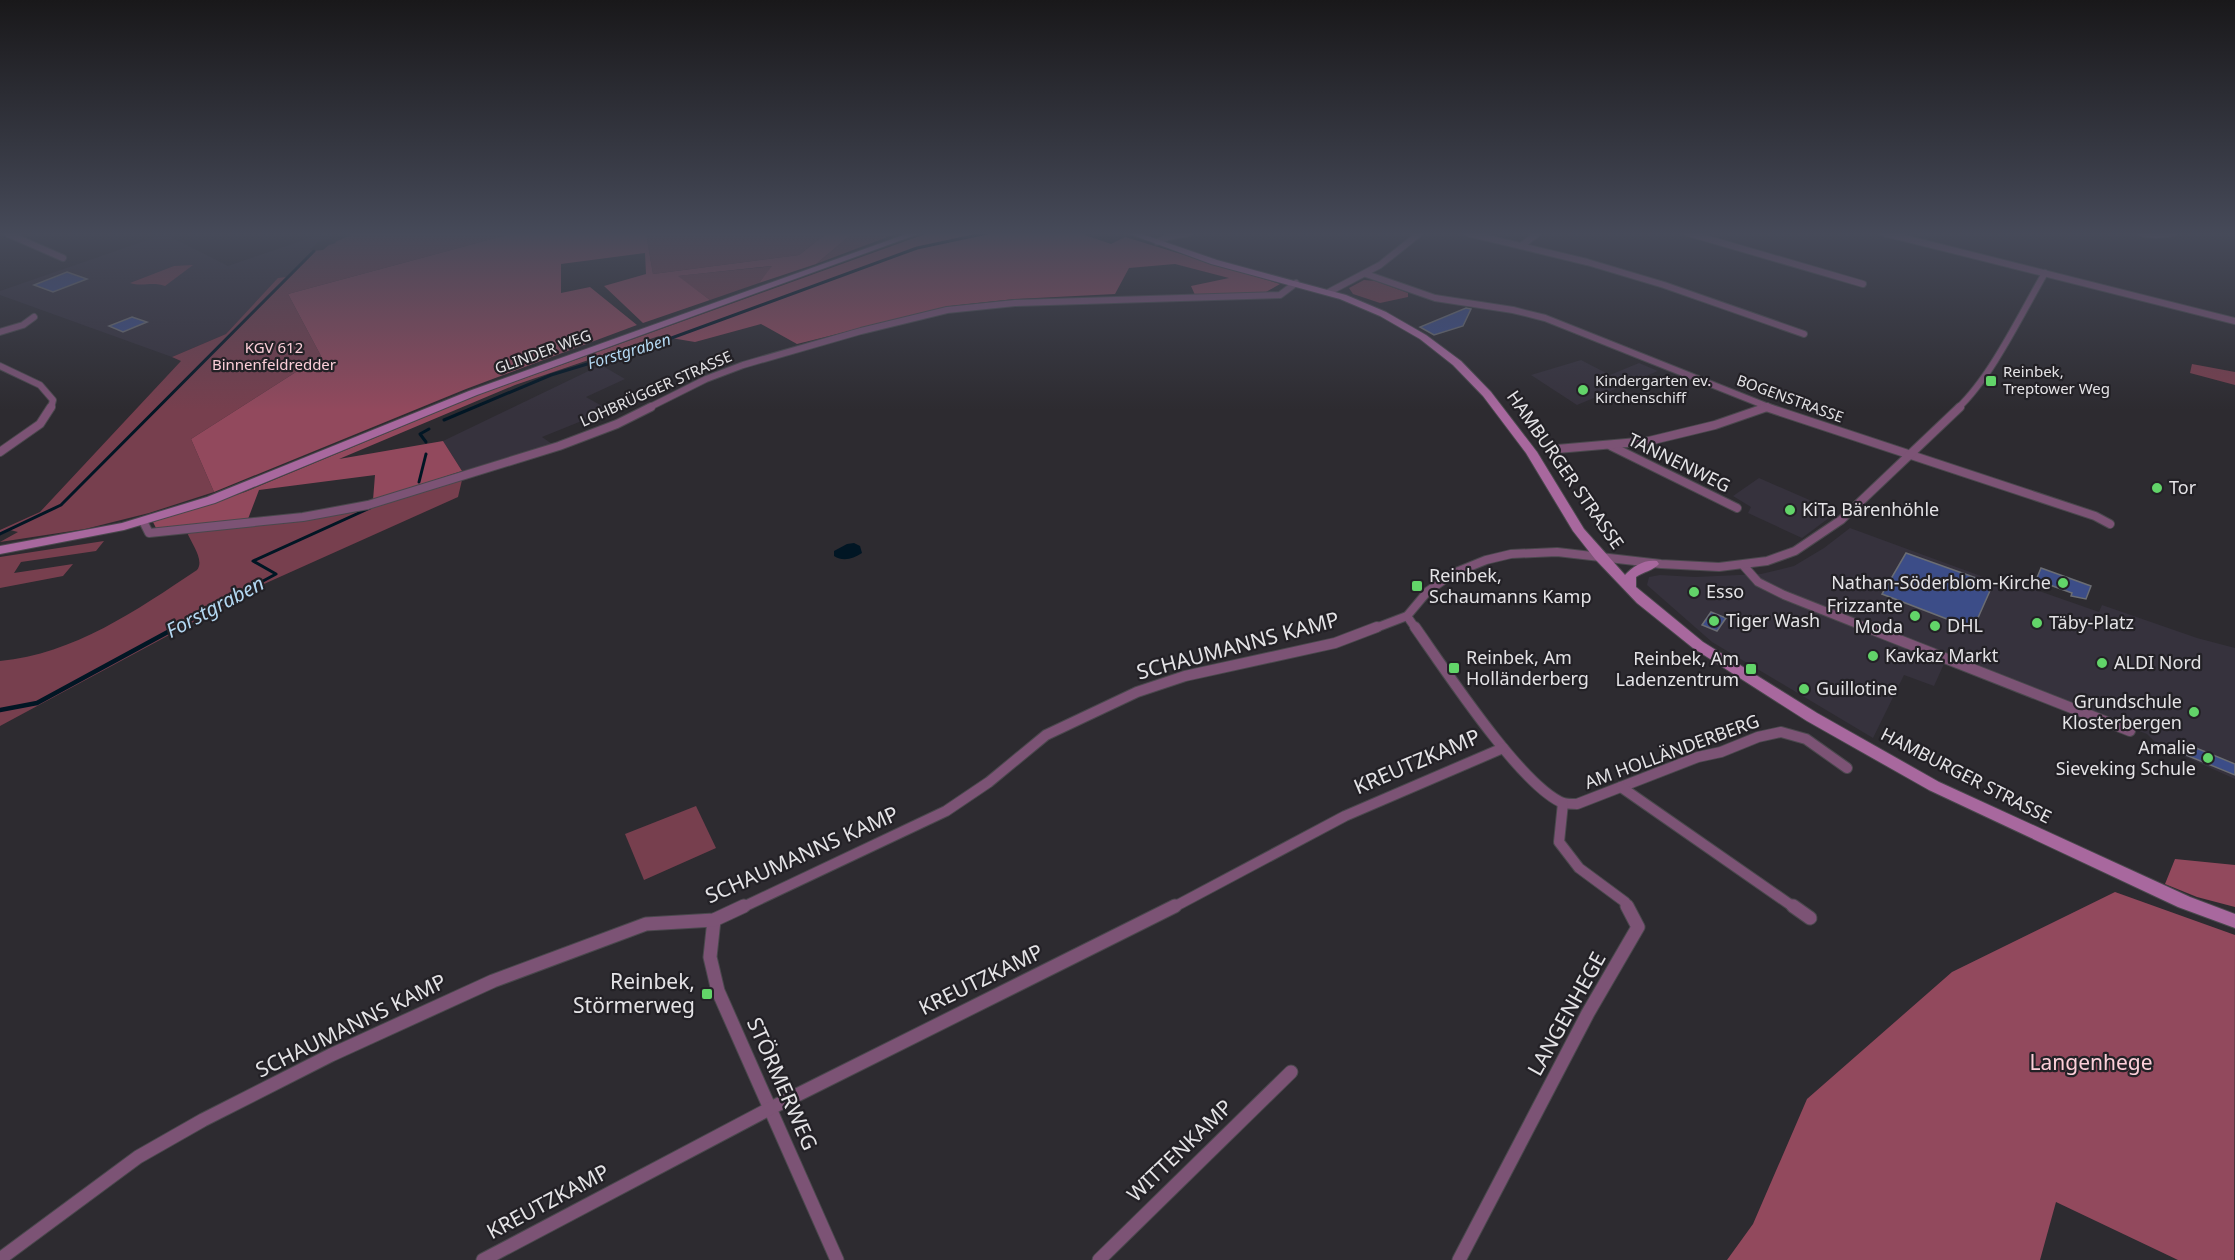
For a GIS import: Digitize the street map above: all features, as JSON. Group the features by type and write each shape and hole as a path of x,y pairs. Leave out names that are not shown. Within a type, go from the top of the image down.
{"main road":[{"name":"GLINDER WEG","path":"0,549 56,541 143,521 217,498 473,393 753,292"},
{"name":"HAMBURGER STRASSE","path":"1329,292 1364,305 1406,326 1457,363 1487,394 1531,452 1580,531 1599,556 1630,588 1673,626 1720,660 1812,717 1934,786 2184,902 2235,921"},
{"path":"1630,588 1630,576 1633,572 1653,564"}],"street":[{"name":"LOHBRÜGGER STRASSE","path":"143,521 149,533 303,517 368,505 569,442 617,424 706,380 743,365 861,331 947,310 1015,303 1280,295 1284,292"},
{"name":"BOGENSTRASSE","path":"1413,292 1427,297 1513,310 1545,318 1767,407 2095,516 2110,524"},
{"path":"1683,292 1804,334"},
{"name":"SCHAUMANNS KAMP","path":"0,1259 138,1157 203,1120 382,1030 493,981 646,924 714,920 946,811 989,782 1046,735 1137,692 1185,676 1335,643 1407,616 1428,591 1442,580 1486,560 1533,552 1557,552 1698,567 1743,565 1784,556 1808,544 1841,520 1910,456 1974,391 2034,292"},
{"path":"2119,292 2235,321"},
{"path":"0,333 23,325 34,317"},
{"path":"0,366 40,385 53,400 51,410 39,424 0,452"},
{"path":"1557,449 1649,441 1715,425 1767,407"},
{"name":"TANNENWEG","path":"1609,445 1737,508"},
{"path":"1743,565 1758,582 1784,596 2130,731"},
{"path":"1407,616 1503,748 1542,788 1563,803"},
{"name":"AM HOLLÄNDERBERG","path":"1563,803 1578,804 1698,757 1710,756 1774,732 1790,733 1803,738 1847,768"},
{"name":"KREUTZKAMP","path":"483,1260 771,1108 1172,908 1345,816 1503,748"},
{"path":"1621,787 1810,918"},
{"name":"LANGENHEGE","path":"1459,1260 1588,1013 1638,927 1624,902 1579,868 1559,842 1563,803"},
{"name":"STÖRMERWEG","path":"714,920 710,957 717,991 837,1260"},
{"name":"WITTENKAMP","path":"1099,1260 1291,1072"}],"shaded area":[{"path":"0,292 267,292 226,334 172,357 0,295"},
{"name":"Kindergarten ev. Kirchenschiff","path":"1581,360 1610,375 1639,363 1658,371 1577,405 1531,375"},
{"path":"601,365 625,379 586,397 609,410 542,437 552,444 462,471 443,441"},
{"name":"KiTa Bärenhöhle","path":"1759,478 1837,512 1802,538 1748,513 1751,507 1733,496"},
{"path":"1850,528 2008,586 2011,581 2099,612 2102,605 2197,638 2235,648 2235,779 2157,744 2147,734 1947,657 1934,686 1904,675 1873,738 1712,642 1647,585 1649,577 1660,575 1695,577 1761,574 1794,566 1824,548"}],"green space":[{"name":"KGV 612 Binnenfeldredder","path":"265,292 296,292 288,294 321,356 191,439 214,492 149,513 85,529 0,542 18,532 10,530 0,535 0,530 40,512 181,361 172,357 226,334"},
{"path":"296,292 596,292 637,325 466,389 214,492 191,439 321,356 288,294"},
{"path":"610,292 699,292 710,300 643,323"},
{"path":"699,292 734,292 710,300"},
{"path":"765,292 1116,292 1115,294 1015,299 950,306 797,344 761,324 695,342 659,336 515,385 339,459 443,441 462,471 373,500 375,475 259,490 248,519 156,528 153,522 245,492 478,395"},
{"path":"1194,292 1266,292 1266,292 1195,295"},
{"path":"1352,292 1405,292 1408,293 1408,297 1380,303"},
{"path":"2192,364 2235,372 2235,385 2190,373"},
{"path":"462,480 458,497 264,584 0,726 0,661 27,657 79,640 128,615 197,570 198,556 187,532 344,514"},
{"path":"104,541 96,551 21,562 14,573 73,564 63,576 0,588 0,557"},
{"path":"696,806 716,848 644,880 625,834"},
{"path":"2175,859 2235,865 2235,907 2197,897 2165,884"},
{"name":"Langenhege","path":"2115,892 2235,935 2234,1260 2178,1260 2056,1202 2040,1260 1727,1260 1753,1224 1807,1099 1952,972"}],"water":[{"path":"854,543 860,546 862,553 848,559 834,556 834,551"}],"building":[{"path":"1466,308 1471,309 1463,326 1434,335 1420,327"},
{"path":"132,317 147,322 123,332 109,326"},
{"path":"1906,553 1993,584 1973,629 1882,594"},
{"name":"Nathan-Söderblom-Kirche","path":"2041,568 2091,586 2086,599 2071,596 2072,593 2036,580"},
{"name":"Tiger Wash","path":"1711,612 1726,618 1717,631 1702,625"},
{"name":"Amalie Sieveking Schule","path":"2184,743 2235,764 2235,775 2181,753"}],"waterway":[{"path":"0,534 61,505 273,292"},
{"name":"Forstgraben","path":"444,420 551,375 666,340 798,292"},
{"name":"Forstgraben","path":"426,442 420,434 429,429"},
{"name":"Forstgraben","path":"419,482 426,454"},
{"name":"Forstgraben","path":"174,629 276,574 253,561 370,508"},
{"name":"Forstgraben","path":"0,710 37,703 177,627"}],"place":[{"name":"Reinbek, Treptower Weg","path":"1991,381"},
{"name":"Kindergarten ev. Kirchenschiff","path":"1583,390"},
{"name":"Tor","path":"2157,488"},
{"name":"KiTa Bärenhöhle","path":"1790,510"},
{"name":"Nathan-Söderblom-Kirche","path":"2063,583"},
{"name":"Reinbek, Schaumanns Kamp","path":"1417,586"},
{"name":"Esso","path":"1694,592"},
{"name":"Frizzante Moda","path":"1915,616"},
{"name":"Tiger Wash","path":"1714,621"},
{"name":"Täby-Platz","path":"2037,623"},
{"name":"DHL","path":"1935,626"},
{"name":"Kavkaz Markt","path":"1873,656"},
{"name":"ALDI Nord","path":"2102,663"},
{"name":"Reinbek, Am Holländerberg","path":"1454,668"},
{"name":"Reinbek, Am Ladenzentrum","path":"1751,669"},
{"name":"Guillotine","path":"1804,689"},
{"name":"Grundschule Klosterbergen","path":"2194,712"},
{"name":"Amalie Sieveking Schule","path":"2208,758"},
{"name":"Reinbek, Störmerweg","path":"707,994"}]}
